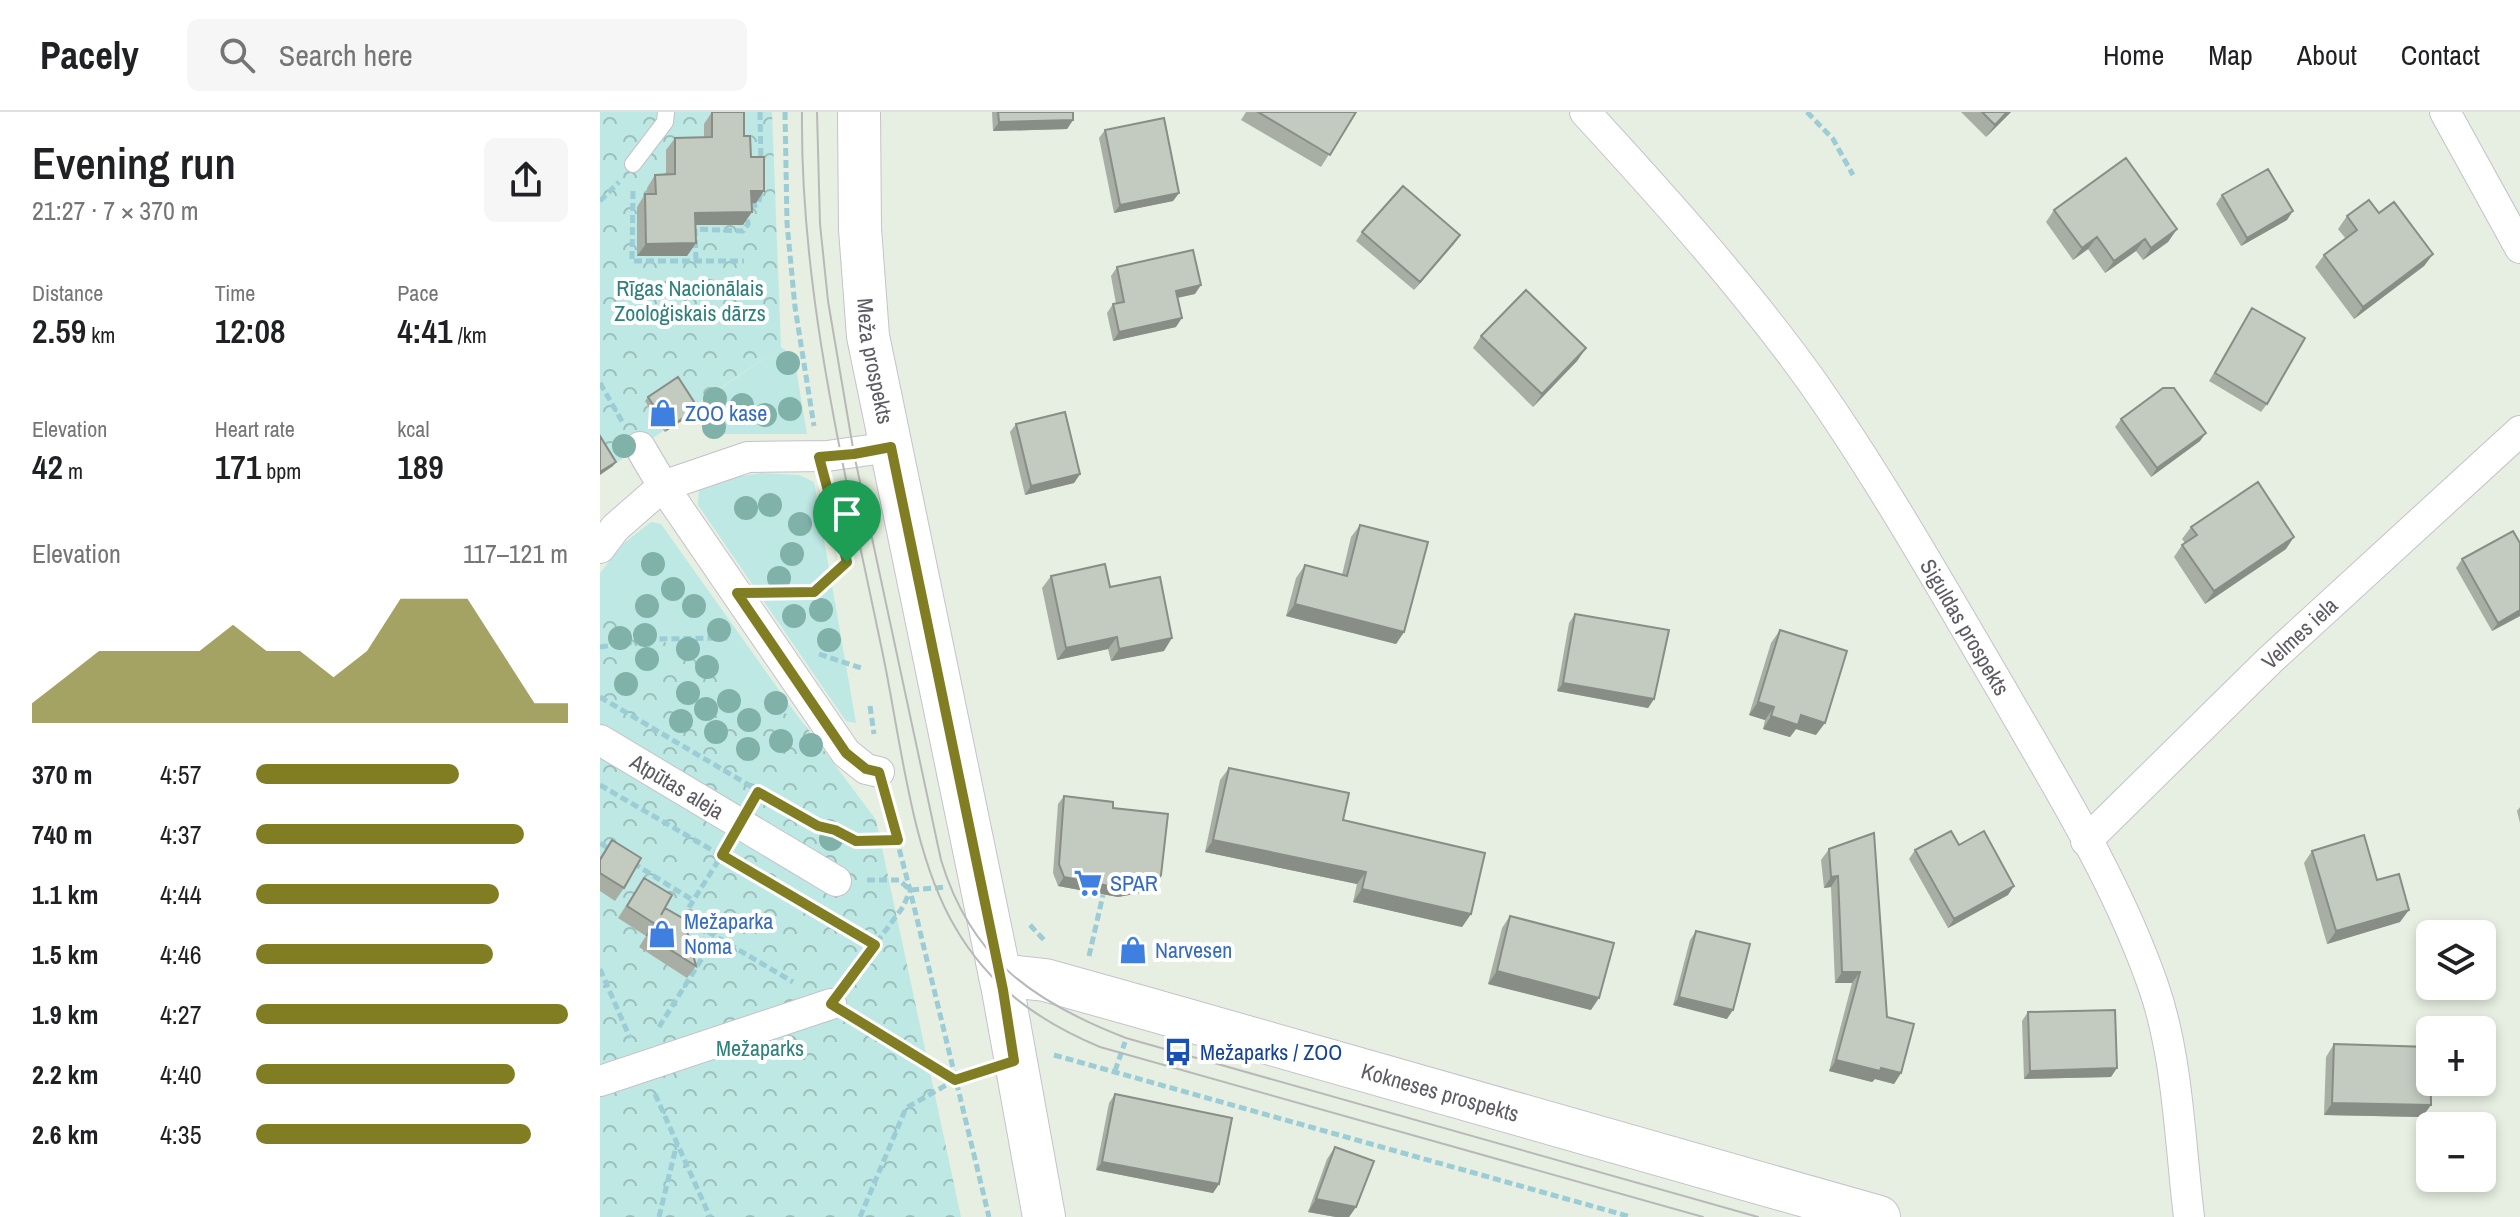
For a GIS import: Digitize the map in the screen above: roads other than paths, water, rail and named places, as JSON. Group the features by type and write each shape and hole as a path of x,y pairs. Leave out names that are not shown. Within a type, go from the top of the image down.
{"street":[{"name":"Meža prospekts","path":"859,112 860,229 868,336 1000,975 1044,1217"},
{"name":"Siguldas prospekts","path":"1585,112 1747,299 1813,384 1916,545 2038,753 2130,925 2155,991 2170,1053 2189,1217"},
{"path":"2445,112 2520,248"},
{"name":"Velmes iela","path":"2086,841 2270,660 2520,431"},
{"path":"640,447 663,486 846,753 866,769 879,772"},
{"path":"600,548 615,528 663,486 748,457 819,457 891,447"},
{"name":"Atpūtas aleja","path":"600,740 836,881"},
{"name":"Kokneses prospekts","path":"1000,975 1045,980 1108,997 1879,1217"},
{"path":"600,1081 831,1004"}],"lane":[{"path":"633,164 665,122 666,112"}],"tram line":[{"path":"802,112 803,182 817,319 841,456 910,797 940,898 968,948 983,967 1036,1013 1100,1047 1703,1217"},
{"path":"817,112 820,224 828,301 854,454 941,860 969,925 988,950 1010,973 1035,992 1062,1009 1126,1038 1758,1217"}],"place":[{"name":"ZOO kase","path":"663,413"},
{"name":"SPAR","path":"1088,883"},
{"name":"Mežaparka Noma","path":"662,934"},
{"name":"Narvesen","path":"1133,950"},
{"name":"Mežaparks / ZOO","path":"1178,1052"}],"park label":[{"name":"Rīgas Nacionālais Zooloģiskais dārzs","path":"690,300"},
{"name":"Mežaparks","path":"760,1048"}]}
